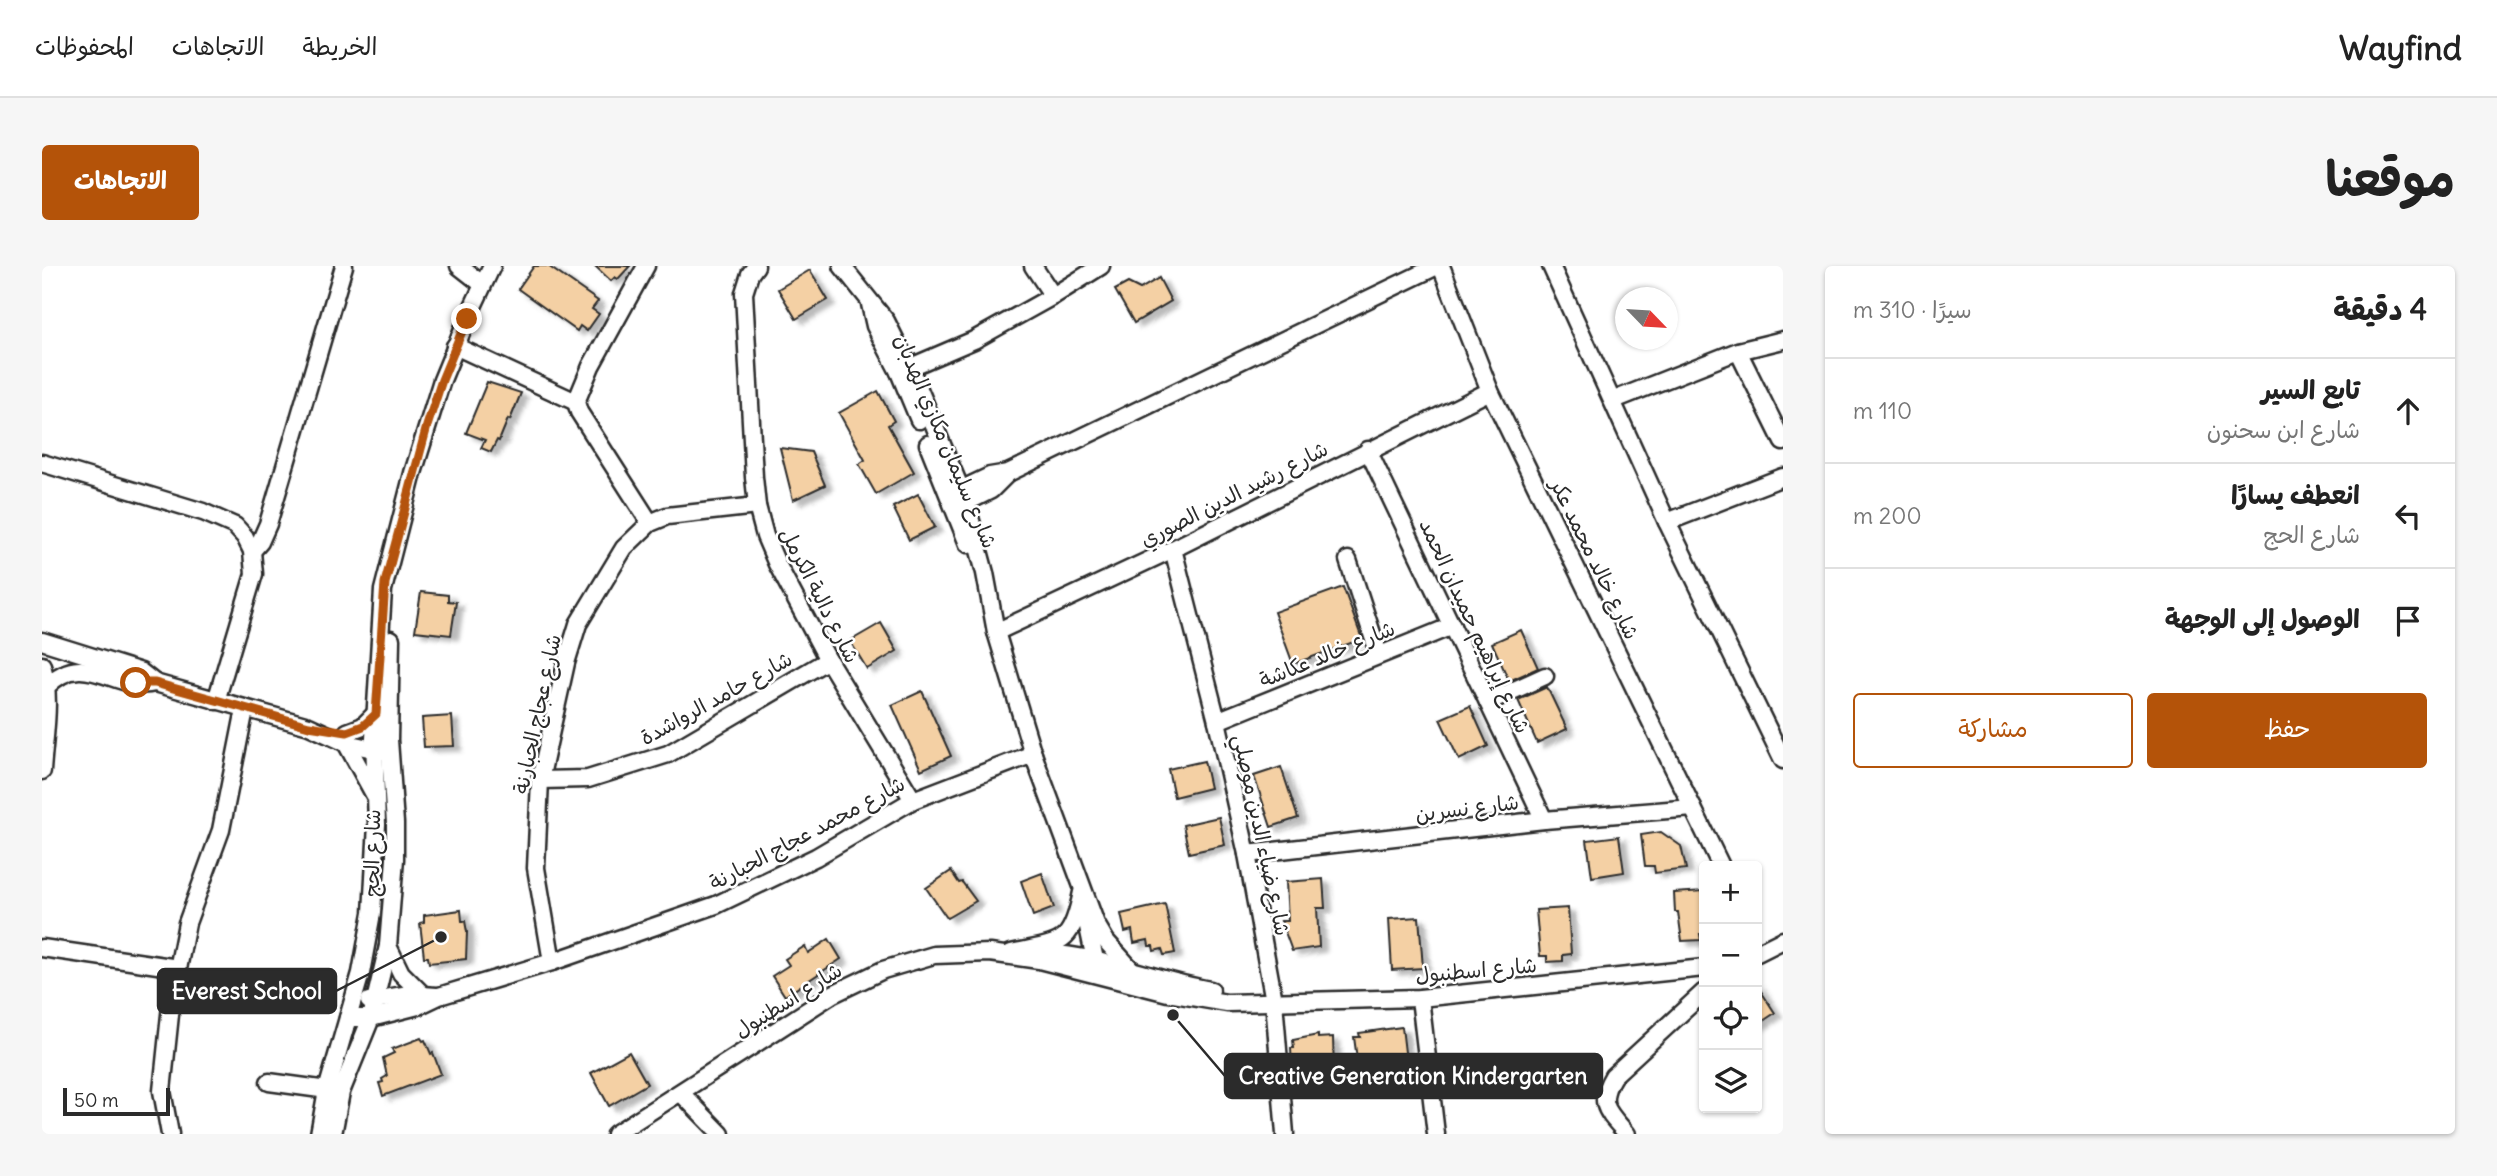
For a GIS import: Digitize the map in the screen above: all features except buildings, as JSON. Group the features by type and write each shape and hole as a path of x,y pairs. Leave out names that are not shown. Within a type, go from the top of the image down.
{"street":[{"path":"252,551 260,542 268,524 344,266"},
{"path":"459,266 482,284"},
{"name":"شارع الحج","path":"333,1134 334,1091 371,1018 388,946 395,823 376,714 383,590 417,461 455,346 492,266"},
{"path":"646,266 591,366 576,402 579,412 650,523"},
{"name":"شارع دالية الكرمل","path":"756,266 750,274 744,293 757,506 765,536 777,565 828,660 914,800"},
{"name":"شارع سليمان مكازي الهدبان","path":"842,266 870,304 875,326 906,375 958,498 979,576 988,593 996,632 1032,754 1082,892 1106,940 1131,969"},
{"path":"1033,266 1054,296"},
{"path":"906,375 1054,296 1101,266"},
{"name":"شارع خالد محمد عكر","path":"958,498 991,490 1008,473 1439,266 1490,391 1719,861"},
{"path":"1551,266 1667,522 1783,760"},
{"path":"1614,400 1738,351 1783,340"},
{"path":"455,346 576,402"},
{"path":"1738,351 1783,442"},
{"name":"شارع رشيد الدين الصوري","path":"996,632 1173,550 1490,391"},
{"name":"شارع إبراهيم حميدان الحمد","path":"1368,450 1544,820"},
{"path":"42,463 203,512 235,526 245,537 252,551 254,574 216,701"},
{"path":"1667,522 1783,477"},
{"name":"شارع عجاج الحبارنة","path":"552,962 536,868 540,780 566,663 578,624 624,548 650,523 667,516 757,506"},
{"name":"شارع ضياء الدين موصلي","path":"1173,550 1217,721 1247,854 1274,1001 1285,1134"},
{"path":"1348,560 1378,655"},
{"name":"شارع الحج","path":"319,1134 334,1091 372,913 393,584 391,564"},
{"name":"شارع خالد عكاشة","path":"1217,721 1452,626"},
{"path":"42,641 141,672 155,683"},
{"name":"شارع حامد الرواشدة","path":"540,780 588,779 668,754 828,660"},
{"path":"42,665 47,687 42,771"},
{"path":"47,687 66,673 82,669 141,684 155,683 382,745"},
{"path":"1488,702 1545,676"},
{"path":"170,1134 163,1105 162,1077 178,968 187,923 221,830 245,709"},
{"path":"346,737 376,714"},
{"path":"346,737 377,802"},
{"name":"شارع محمد عجاج الحبارنة","path":"351,1010 375,1000 431,995 552,962 716,905 816,857 914,800 1032,754"},
{"name":"شارع نسرين","path":"1247,854 1544,820 1693,808"},
{"path":"1002,955 1057,943 1066,936 1076,923 1082,892"},
{"name":"شارع سليمان مكازي الهدبان","path":"1082,892 1095,960"},
{"path":"1762,947 1783,940"},
{"path":"388,946 401,973 431,995"},
{"path":"42,948 178,968"},
{"name":"شارع اسطنبول","path":"615,1134 833,994 859,980 934,955 1059,954 1095,960 1172,982 1251,1000"},
{"name":"شارع اسطنبول","path":"1002,955 1057,964 1195,999 1227,1003 1251,1000 1420,998 1699,969"},
{"path":"1095,960 1112,978"},
{"name":"شارع محمد عجاج الحبارنة","path":"351,1010 371,1018 418,1006 431,995"},
{"path":"1627,1134 1606,1109 1604,1098 1607,1086 1613,1076 1699,997"},
{"path":"1420,998 1436,1134"},
{"path":"268,1082 334,1091"},
{"path":"681,1093 721,1134"}],"place":[{"name":"Everest School","path":"441,937"},
{"name":"Creative Generation Kindergarten","path":"1173,1015"}],"route":[{"path":"136,683 155,683 309,726 323,726 347,732 363,726 376,714 383,590 427,426 467,319"}]}
